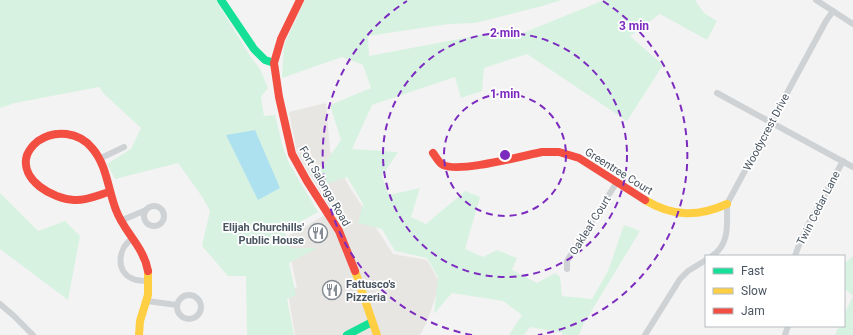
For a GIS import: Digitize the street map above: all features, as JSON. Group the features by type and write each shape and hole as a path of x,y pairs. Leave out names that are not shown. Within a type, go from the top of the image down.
{"street":[{"path":"221,0 254,49 266,60 274,63"},
{"name":"Fort Salonga Road","path":"300,0 281,39 274,63 279,100 292,154 307,181 339,231 358,278 372,322 378,335"},
{"path":"816,0 853,24"},
{"name":"Woodycrest Drive","path":"713,255 723,246 726,237 727,204 826,21 833,11"},
{"path":"717,93 853,167"},
{"path":"109,192 83,200 54,196 32,179 26,166 27,154 30,148 44,138 58,134 70,134 86,141 99,159 120,221 140,249 146,262 149,281 147,301 141,316 139,335"},
{"path":"99,159 124,147"},
{"name":"Greentree Court","path":"433,153 442,165 452,167 494,162 553,151 566,153 579,158 664,210 684,214 712,212 727,204"},
{"name":"Twin Cedar Lane","path":"795,255 806,227 843,161"},
{"name":"Oakleaf Court","path":"567,270 568,261 617,182"},
{"path":"120,221 146,210"},
{"path":"132,239 124,246 121,252 120,264 128,276 134,280 149,281"},
{"path":"645,335 680,279 688,271 705,261"},
{"path":"189,295 200,301 201,309 194,319 186,319 180,316 177,305 181,298 189,295"},
{"path":"147,301 177,305"},
{"path":"0,304 33,335"},
{"path":"347,335 372,322"}],"shaded area":[{"path":"326,103 330,151 349,186 393,254 427,260 440,283 427,322 420,335 295,335 288,292 297,287 286,237 332,211 297,153 289,112"}],"green space":[{"path":"0,0 216,0 250,56 260,69 268,88 261,97 264,116 275,115 283,148 289,163 318,212 284,231 291,248 317,248 289,263 296,295 287,299 294,335 247,335 246,276 228,276 202,246 210,211 203,198 178,163 115,179 107,164 131,149 141,128 104,94 99,87 15,103 0,108"},
{"path":"305,0 561,0 475,23 449,24 368,36 369,56 501,31 523,33 604,0 695,0 704,13 717,21 707,40 660,14 630,36 663,65 627,121 527,54 484,68 482,91 461,98 455,77 372,105 352,149 398,152 382,176 389,195 420,188 411,217 426,224 465,191 480,197 465,249 483,257 497,250 517,258 512,270 537,283 555,273 560,277 562,296 592,299 608,271 624,225 640,231 583,325 579,335 562,335 562,333 530,327 524,335 509,335 522,315 503,301 452,293 434,314 438,277 427,258 395,251 382,229 358,223 363,204 347,177 320,186 314,179 341,140 330,105 371,88 363,65 342,57 282,78 284,45"},
{"path":"0,193 38,231 65,221 80,236 68,300 0,249"},
{"path":"853,256 853,296 845,289 845,263"},
{"path":"853,296 853,335 835,335 839,327 845,327 845,313"}],"water":[{"path":"255,130 280,188 258,200 226,135"}],"traffic: fast":[{"path":"221,0 254,49 265,60 274,63"},
{"path":"347,335 372,322"}],"traffic: slow":[{"path":"645,200 666,210 686,213 706,211 727,204"},
{"path":"139,335 140,321 148,295 148,271"},
{"path":"355,271 377,335"}],"traffic: jam":[{"path":"300,0 281,39 274,63 279,97 292,154 307,181 339,231 355,271"},
{"path":"109,192 87,199 78,200 66,199 48,192 33,180 28,172 26,164 27,155 38,141 52,135 66,134 80,138 87,143 101,162 116,210 142,254 148,271"},
{"path":"433,153 443,165 462,167 491,163 542,152 559,152 579,158 645,200"}],"place":[{"name":"Elijah Churchills' Public House","path":"318,233"},
{"name":"Fattusco's Pizzeria","path":"332,290"}]}
